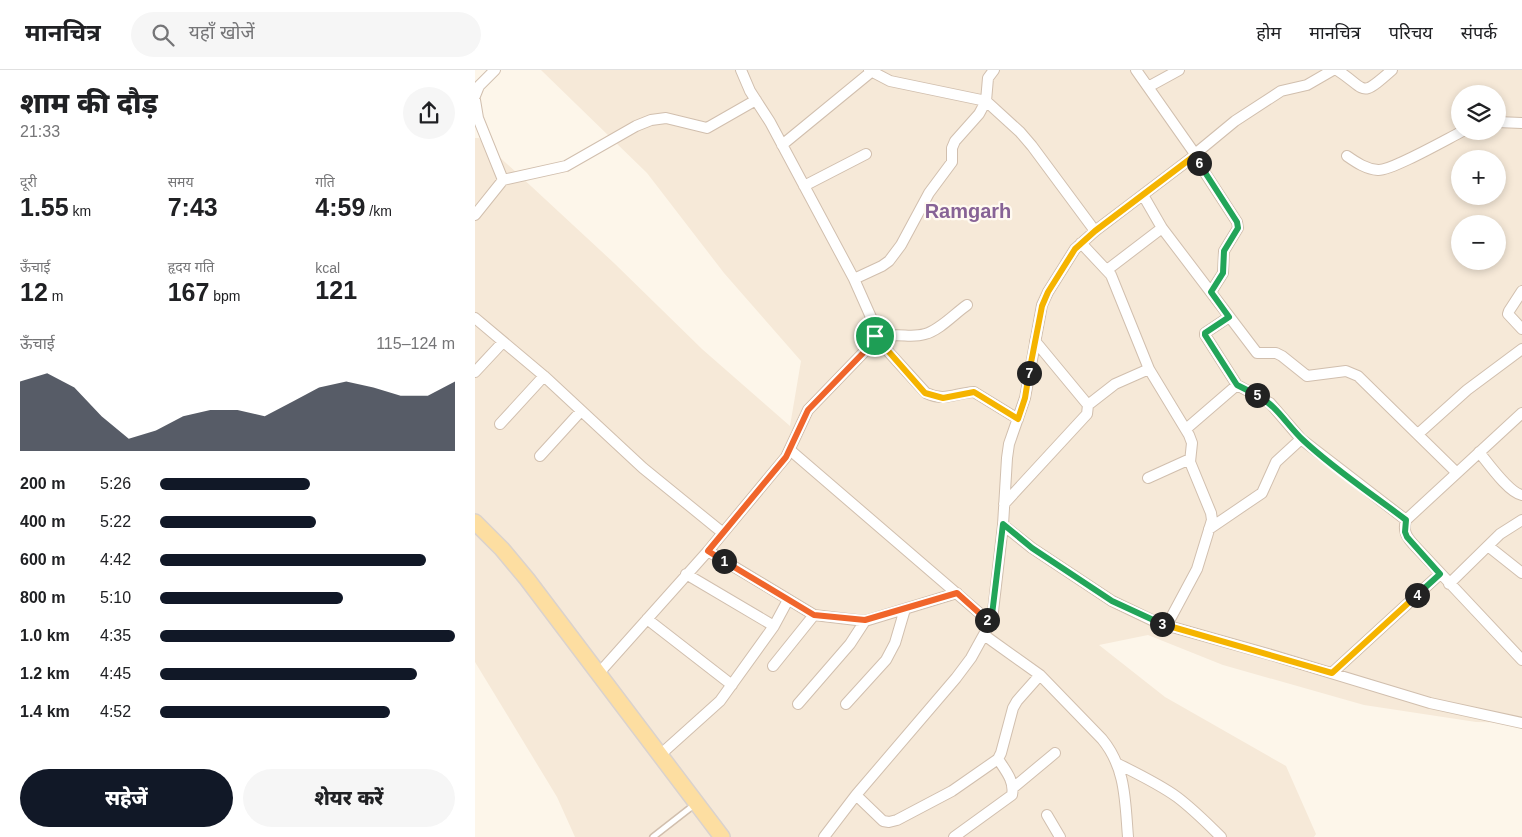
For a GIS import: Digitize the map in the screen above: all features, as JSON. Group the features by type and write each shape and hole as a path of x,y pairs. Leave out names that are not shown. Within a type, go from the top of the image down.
{"main road":[{"path":"475,522 502,549 527,579 722,837"}],"street":[{"path":"495,70 479,86 475,98 477,120 503,180"},
{"path":"741,70 854,279 874,324 877,338 925,393 943,398 974,392 1018,419"},
{"path":"854,279 883,266 895,253 929,193 952,162 952,148 955,140 975,119 986,101 988,78 994,70"},
{"path":"1136,70 1237,222 1238,228 1224,251 1223,273 1211,292"},
{"path":"1148,87 1179,70"},
{"path":"824,837 856,795 956,678 971,658 991,622 1003,528 1009,444 1025,398 1039,316 1048,292 1075,249 1095,231 1235,121 1285,89 1307,85 1333,70 1337,70 1360,88 1365,89 1375,85 1392,70"},
{"path":"782,145 870,71 890,81 986,101 1021,132 1095,231"},
{"path":"475,215 503,180 566,166 636,126 651,120 666,118 707,128 756,100"},
{"path":"1506,122 1522,123"},
{"path":"1347,156 1366,168 1381,170 1396,165 1451,137"},
{"path":"804,186 866,154"},
{"path":"1143,195 1162,228 1257,353 1276,353 1307,376 1346,372 1358,376 1457,473"},
{"path":"1107,270 1162,228"},
{"path":"1081,243 1107,270 1113,280 1149,369 1186,429 1191,440 1189,459 1211,513 1209,530 1197,569 1167,625"},
{"path":"1522,290 1509,314 1522,329"},
{"path":"599,673 708,551 786,457 808,410 877,338 897,334 923,335 931,332 967,305"},
{"path":"1229,317 1205,333 1205,335 1237,385 1270,403 1301,439 1406,520"},
{"path":"475,318 544,376 643,468 723,533"},
{"path":"1035,341 1088,405"},
{"path":"475,372 503,342"},
{"path":"1419,434 1467,390 1522,348"},
{"path":"1005,504 1083,420 1087,414 1088,405 1115,384 1149,369"},
{"path":"500,424 544,376"},
{"path":"1186,429 1237,385"},
{"path":"540,456 581,411"},
{"path":"1522,413 1406,520 1405,532 1407,537 1449,584 1522,660"},
{"path":"1209,530 1262,492 1276,462 1301,439"},
{"path":"790,450 991,622"},
{"path":"1479,452 1511,490 1518,495 1522,495"},
{"path":"1148,478 1189,459"},
{"path":"1449,584 1500,534 1522,520"},
{"path":"1003,528 1112,601 1159,623 1430,703 1522,723"},
{"path":"1488,546 1522,572"},
{"path":"708,551 814,615 865,620 957,593"},
{"path":"686,574 774,626"},
{"path":"1332,673 1440,574"},
{"path":"661,754 719,701 732,686 774,626 787,600"},
{"path":"846,704 891,652 905,609"},
{"path":"773,666 814,615"},
{"path":"647,619 732,686"},
{"path":"798,704 850,644 865,620"},
{"path":"984,635 1040,675 1111,750 1118,764 1121,776 1128,837"},
{"path":"856,795 883,821 893,821 952,791 998,759 1013,708 1040,675"},
{"path":"955,837 1010,797 1013,788 1055,752"},
{"path":"998,759 1013,788"},
{"path":"1118,764 1157,784 1177,797 1221,837"},
{"path":"1047,815 1060,837"}],"lane":[{"path":"653,837 697,803"}],"shaded area":[{"path":"541,70 1522,70 1522,723 1476,722 1364,705 1223,665 1148,635 1099,645 1165,697 1286,766 1316,834 1314,837 575,837 557,797 475,662 475,138 479,138 614,263 702,349 790,426 801,361 724,273 647,173"}],"district":[{"name":"Ramgarh","path":"968,211"}],"route":[{"path":"1194,156 1237,222 1238,228 1224,251 1223,273 1211,292 1229,317 1205,333 1205,337 1237,385 1270,403 1301,439 1406,520 1405,532 1407,537 1440,574 1332,673 1159,623 1112,601 1032,548 1003,524 991,623 957,593 865,620 814,615 708,551 786,457 808,410 866,350 873,342 875,336 925,393 943,398 974,392 1018,419 1025,398 1042,306 1048,292 1075,249 1095,231 1194,156"}]}
